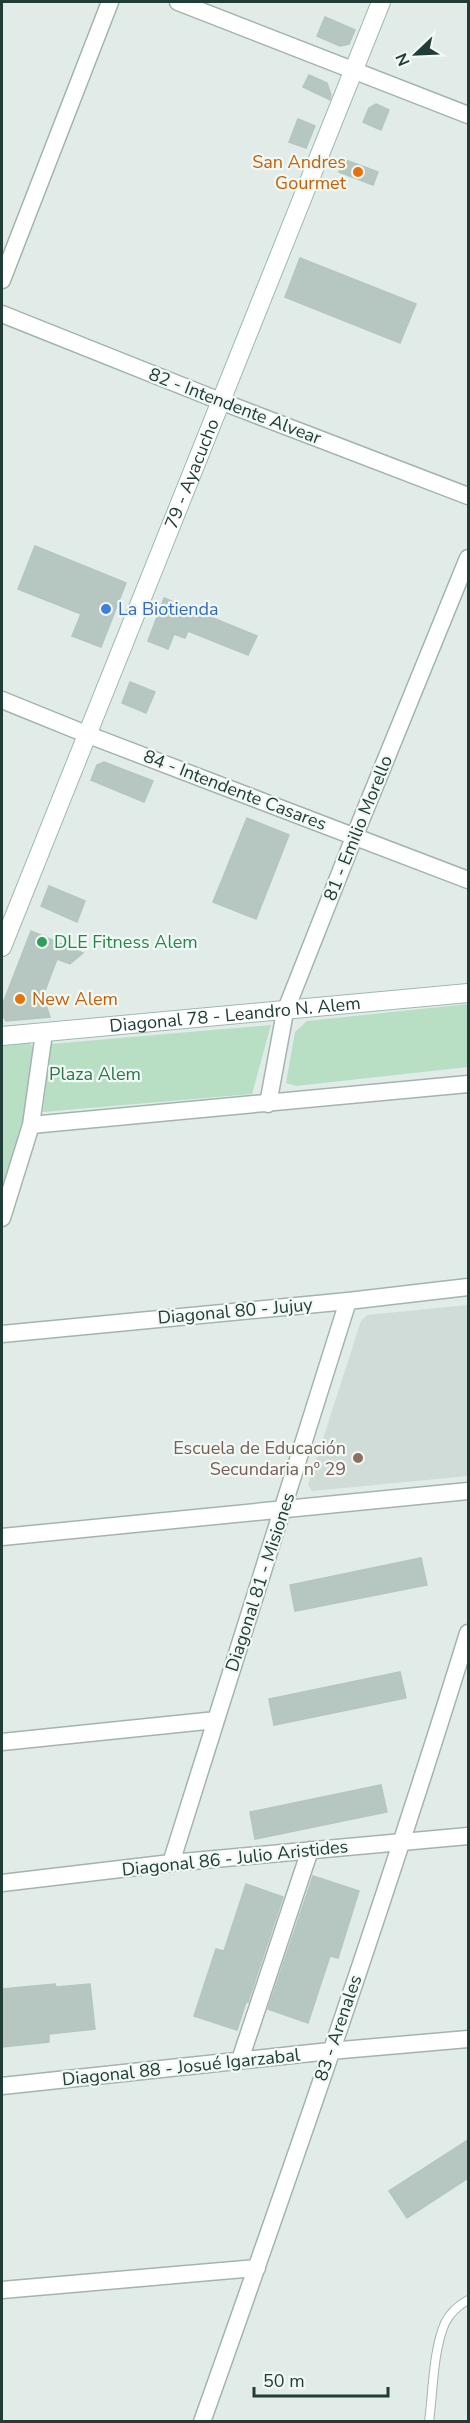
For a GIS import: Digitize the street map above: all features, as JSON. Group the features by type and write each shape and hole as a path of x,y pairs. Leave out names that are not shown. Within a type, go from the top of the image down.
{"street":[{"path":"2,280 110,2"},
{"path":"178,2 468,115"},
{"name":"79 - Ayacucho","path":"2,947 381,2"},
{"name":"82 - Intendente Alvear","path":"2,314 468,496"},
{"name":"81 - Emilio Morello","path":"268,1104 285,1012 468,558"},
{"name":"84 - Intendente Casares","path":"2,700 468,880"},
{"name":"Diagonal 78 - Leandro N. Alem","path":"2,1036 285,1012 468,993"},
{"path":"2,1218 32,1125 44,1033"},
{"path":"32,1125 468,1084"},
{"name":"Diagonal 80 - Jujuy","path":"2,1334 468,1287"},
{"name":"Diagonal 81 - Misiones","path":"171,1863 348,1300"},
{"path":"2,1537 468,1491"},
{"name":"83 - Arenales","path":"202,2421 257,2268 401,1842 468,1635"},
{"path":"2,1742 216,1719"},
{"name":"Diagonal 86 - Julio Aristides","path":"2,1883 171,1863 468,1836"},
{"path":"240,2060 310,1850"},
{"name":"Diagonal 88 - Josué Igarzabal","path":"2,2086 240,2060 468,2039"},
{"path":"2,2290 257,2268"}],"lane":[{"path":"429,2421 439,2340 446,2321 458,2306 468,2300"}],"shaded area":[{"path":"468,1305 468,1476 312,1491 308,1485 361,1321 367,1315"}],"green space":[{"path":"468,1004 468,1067 296,1086 286,1083 295,1032 307,1021"},
{"name":"Plaza Alem","path":"271,1025 252,1094 43,1112 50,1044"},
{"name":"Plaza Alem","path":"30,1043 34,1050 27,1104 21,1132 2,1188 2,1045"}],"building":[{"path":"325,17 355,30 349,44 340,46 317,36"},
{"path":"309,75 327,83 331,95 330,100 303,87"},
{"path":"376,104 389,110 381,130 363,122 369,108"},
{"path":"298,119 315,126 306,148 289,142"},
{"name":"San Andres Gourmet","path":"343,159 378,172 373,185 339,172"},
{"path":"300,258 416,304 400,343 285,297"},
{"path":"35,546 126,583 101,647 72,636 81,614 18,589"},
{"path":"164,598 257,636 248,655 188,631 185,638 174,634 168,649 148,641"},
{"path":"130,682 155,692 146,713 122,703"},
{"path":"104,762 153,781 144,802 91,780 97,765"},
{"path":"247,818 289,835 256,919 213,902"},
{"path":"49,886 85,901 77,922 41,906"},
{"path":"31,931 83,953 70,964 57,959 43,996 50,1017 6,1021 2,1014 2,1006"},
{"path":"421,1558 427,1585 295,1611 290,1585"},
{"path":"400,1672 406,1698 274,1725 269,1699"},
{"path":"381,1785 387,1812 255,1839 250,1812"},
{"path":"313,1876 359,1891 338,1958 330,1956 308,2023 268,2009"},
{"path":"246,1884 283,1897 237,2030 194,2016 216,1949 224,1951"},
{"path":"55,1984 56,1987 90,1984 95,2029 49,2034 49,2042 3,2047 2,1989"},
{"path":"468,2140 468,2178 407,2218 389,2191"}],"place":[{"name":"San Andres Gourmet","path":"358,172"},
{"name":"La Biotienda","path":"106,609"},
{"name":"DLE Fitness Alem","path":"42,942"},
{"name":"New Alem","path":"20,999"},
{"name":"Escuela de Educación Secundaria nº 29","path":"358,1458"}]}
